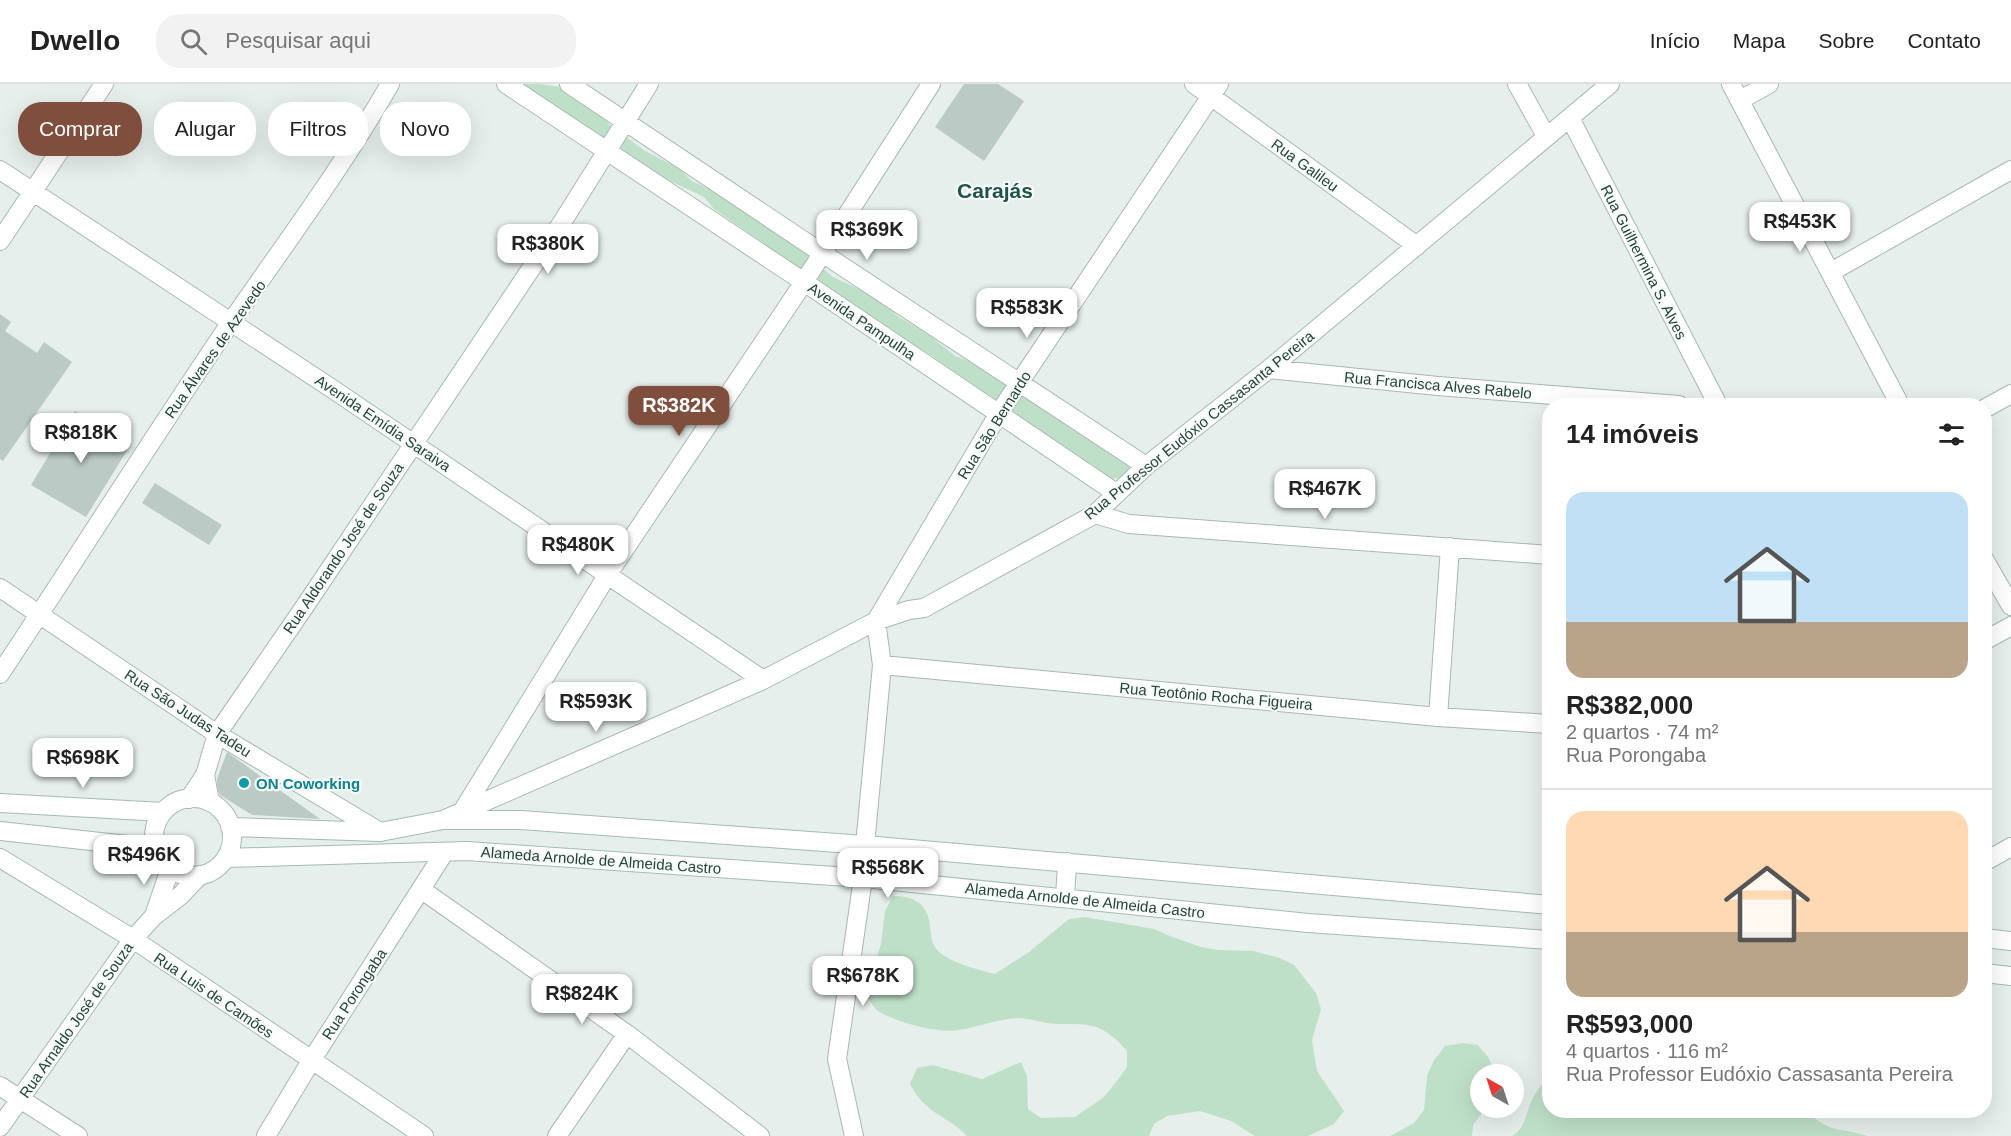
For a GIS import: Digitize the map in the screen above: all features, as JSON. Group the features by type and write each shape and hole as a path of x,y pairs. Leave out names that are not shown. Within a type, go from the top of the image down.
{"street":[{"path":"0,241 104,84"},
{"name":"Rua Álvares de Azevedo","path":"0,674 231,323 371,118 390,84"},
{"path":"569,84 1146,466"},
{"name":"Rua Aldorando José de Souza","path":"189,799 205,775 217,734 561,224 649,84"},
{"path":"462,812 608,574 804,282 931,84"},
{"name":"Rua Galileu","path":"1194,84 1215,90 1417,246"},
{"path":"1517,84 1546,136"},
{"name":"Rua Professor Eudóxio Cassasanta Pereira","path":"443,820 763,680 876,621 909,610 924,608 1095,514 1146,466 1269,369 1610,84"},
{"path":"1731,84 1896,398"},
{"path":"1740,100 1769,84"},
{"name":"Avenida Pampulha","path":"515,86 606,151 1116,493"},
{"name":"Rua São Bernardo","path":"876,621 999,413 1215,90"},
{"name":"Rua Guilhermina S. Alves","path":"1570,118 1714,398"},
{"name":"Avenida Emídia Saraiva","path":"0,170 413,443 763,680"},
{"path":"1831,272 2011,170"},
{"name":"Rua Francisca Alves Rabelo","path":"1269,369 1590,398"},
{"path":"1992,405 2011,394"},
{"path":"1095,514 1129,524 1542,554"},
{"path":"1438,717 1450,547"},
{"path":"1992,573 2011,606"},
{"name":"Rua São Judas Tadeu","path":"0,588 217,734 380,832"},
{"path":"865,844 882,665 876,621"},
{"path":"1992,637 2011,626"},
{"name":"Rua Teotônio Rocha Figueira","path":"882,665 1438,717 1542,724"},
{"name":"Rua Aldorando José de Souza","path":"205,775 210,802"},
{"path":"198,798 210,802 221,810 228,820 232,833 231,846 226,858 217,867 200,875 181,874 161,860 155,848 156,824 163,812 173,804 198,798"},
{"path":"0,803 163,812"},
{"path":"230,826 380,832 443,820 521,820 865,844 1542,904"},
{"path":"0,831 155,848"},
{"path":"1992,858 2011,847"},
{"name":"Alameda Arnolde de Almeida Castro","path":"226,858 467,851 863,878 1308,922 1542,939"},
{"name":"Rua Porongaba","path":"266,1136 311,1061 444,853"},
{"name":"Rua Luis de Camões","path":"0,858 133,939 424,1136"},
{"path":"1065,898 1067,862"},
{"name":"Rua Arnaldo José de Souza","path":"154,916 170,868"},
{"name":"Rua Arnaldo José de Souza","path":"0,1127 133,939 154,916 180,896 200,875"},
{"path":"854,1136 837,1059 863,878"},
{"path":"422,890 627,1034 760,1136"},
{"path":"1992,939 2011,941"},
{"path":"1992,974 2011,976"},
{"path":"557,1136 627,1034"},
{"path":"0,1086 78,1136"}],"green space":[{"path":"512,84 540,84 568,88 596,108 611,126 645,151 678,168 692,181 719,194 799,247 833,277 874,296 899,317 929,335 955,356 975,363 1133,461 1133,476 1109,479 1092,464 1078,459 890,328 874,323 714,209 704,197 662,177 629,156 624,150 615,149 563,117 530,88 515,89"},
{"path":"893,896 911,899 924,908 929,920 932,941 939,952 962,964 995,974 1029,952 1069,919 1085,917 1154,929 1201,947 1253,951 1280,958 1294,965 1316,993 1321,1009 1312,1040 1317,1071 1344,1111 1334,1124 1308,1136 1255,1136 1231,1121 1200,1111 1167,1116 1154,1124 1149,1136 967,1136 930,1108 916,1094 910,1084 917,1068 933,1065 982,1079 1021,1062 1027,1076 1028,1109 1041,1118 1075,1117 1104,1097 1116,1082 1127,1067 1127,1051 1111,1035 1089,1025 1053,1024 1017,1018 950,1031 906,1023 878,1011 865,993 881,944 885,911"},
{"path":"1462,1043 1478,1045 1491,1064 1470,1064 1470,1118 1478,1118 1473,1125 1472,1136 1390,1136 1414,1123 1424,1110 1427,1076 1434,1060 1445,1046"},
{"path":"1542,1085 1542,1118 1814,1118 1835,1129 1868,1136 1512,1136 1525,1120"}],"building":[{"path":"964,84 998,84 1024,101 984,161 935,127"},
{"path":"0,314 11,322 5,331 37,353 44,342 72,362 3,461 0,459"},
{"path":"75,411 131,444 86,517 31,485"},
{"path":"155,483 222,525 209,545 142,503"},
{"name":"ON Coworking","path":"227,752 320,819 252,815 220,795 217,779"}],"place":[{"name":"ON Coworking","path":"244,783"}],"district":[{"name":"Carajás","path":"995,190"}]}
